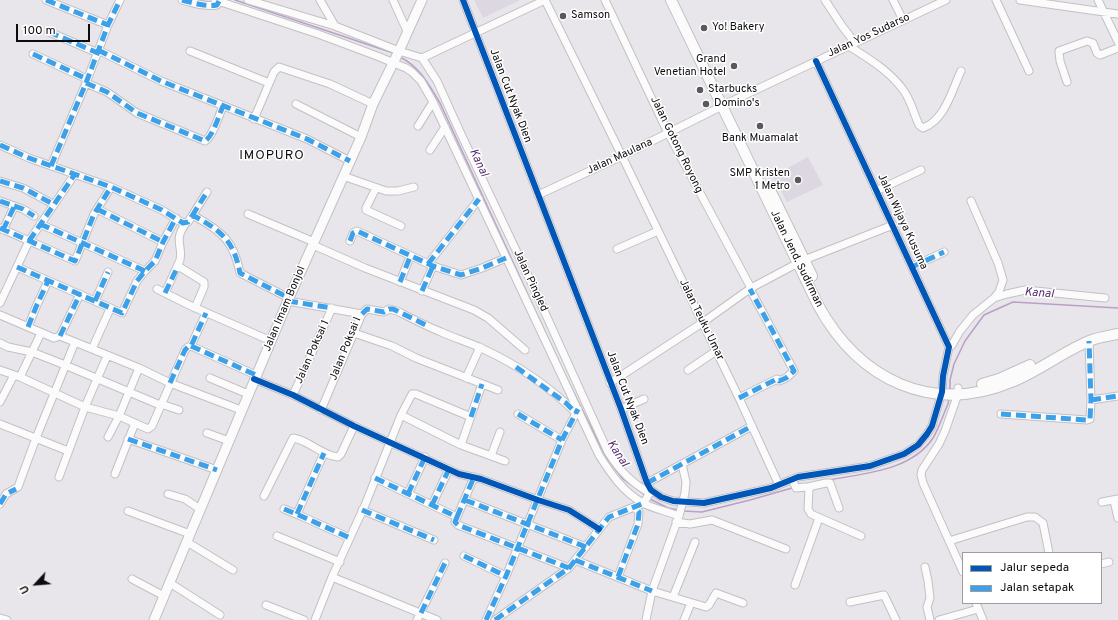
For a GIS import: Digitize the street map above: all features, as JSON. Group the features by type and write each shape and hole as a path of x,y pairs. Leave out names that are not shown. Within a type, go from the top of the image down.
{"highway":[{"name":"Jalan Jend. Sudirman","path":"671,0 692,37 801,262 829,313 841,330 861,352 883,368 900,377 921,385 949,392"},
{"name":"Jalan Jend. Sudirman","path":"678,0 692,37"},
{"path":"949,392 988,390 1014,381 1118,327"},
{"path":"949,392 999,379 1023,369 1087,336 1105,333 1118,334"}],"main road":[{"name":"Jalan Imam Bonjol","path":"154,620 288,300 361,137 373,104 422,0"}],"street":[{"path":"46,0 108,25"},
{"path":"51,166 108,25 120,0"},
{"path":"182,0 201,5 205,4 215,6 217,6 217,1 318,34 394,62 412,72 421,81 445,127 577,411 600,455 607,467 624,489 644,502 680,512 704,503 771,488 779,484 865,467 904,454 918,445 927,434 949,392"},
{"path":"248,0 335,26 399,51 422,58 545,0"},
{"path":"320,0 335,26"},
{"path":"393,0 407,31"},
{"name":"Jalan Cut Nyak Dien","path":"463,0 621,409 650,492"},
{"name":"Jalan Teuku Umar","path":"545,0 622,156 779,484"},
{"name":"Jalan Gotong Royong","path":"605,0 668,133 794,371 780,381 777,379 739,398"},
{"path":"825,0 852,44 888,73 905,92 921,127 925,127 935,120 945,107 961,71"},
{"path":"893,0 903,20"},
{"name":"Jalan Yos Sudarso","path":"725,105 946,0"},
{"path":"996,0 1029,71"},
{"path":"1020,0 1118,14"},
{"path":"1098,0 1118,42"},
{"path":"49,32 98,51 161,81 307,139 350,161"},
{"path":"1067,82 1060,61 1059,51 1087,41 1093,43 1097,53 1100,55 1118,48"},
{"path":"190,51 269,83"},
{"path":"32,54 107,92 137,113 205,141 212,132 224,106"},
{"name":"Jalan Pingled","path":"422,58 437,81 532,284 608,452 625,476 641,488 650,492"},
{"name":"Jalan Wijaya Kusuma","path":"816,61 949,347"},
{"path":"254,119 276,69 281,67 330,84 373,104"},
{"path":"418,126 433,102"},
{"path":"296,104 361,137"},
{"name":"Jalan Maulana","path":"538,195 622,156 725,105"},
{"path":"430,150 445,127"},
{"path":"1,147 110,187 143,201 186,223"},
{"path":"876,191 921,170"},
{"path":"0,303 29,241 75,174"},
{"path":"343,176 386,191 414,188"},
{"path":"0,181 23,188 53,204"},
{"path":"14,207 2,229 74,261 97,209 110,187"},
{"path":"376,188 366,210 401,226"},
{"path":"165,293 178,266 181,256 178,242 179,236 207,192"},
{"path":"422,291 431,265 479,199"},
{"path":"0,201 34,216"},
{"path":"962,570 923,483 921,475 924,466 939,444 945,431 949,392 943,376 949,347 973,315 999,292 1003,280 1002,272 971,201"},
{"path":"97,209 163,242"},
{"path":"248,214 365,268 483,315 525,350"},
{"name":"Jalan Poksai I","path":"192,216 226,237 235,254 240,273 288,300 362,314 320,410"},
{"path":"17,267 95,300 110,309 121,313 123,312 137,281 155,261 176,218"},
{"path":"40,224 145,271"},
{"path":"610,383 702,323 751,288 801,262 893,225"},
{"path":"617,249 658,231"},
{"path":"350,241 353,232 357,232 410,257 461,275 506,258"},
{"path":"912,267 944,252"},
{"path":"400,282 410,257"},
{"path":"178,266 204,282 205,285 195,308"},
{"path":"95,300 108,272"},
{"path":"28,327 48,281"},
{"path":"157,289 195,308 271,341"},
{"path":"994,298 1025,290 1105,298"},
{"path":"60,336 80,294"},
{"name":"Jalan Poksai 1","path":"293,395 332,308"},
{"path":"92,349 110,309"},
{"path":"362,314 367,309 384,312 389,309 393,309 440,332 480,347 516,367 577,411"},
{"path":"0,370 54,392 85,407 119,416 148,429 150,428 185,350 191,346 206,313"},
{"path":"0,315 54,338 60,336 139,368 170,383 241,410"},
{"path":"0,402 32,352 41,333"},
{"path":"354,333 392,346 416,358 498,390"},
{"path":"1001,414 1090,419 1091,400 1089,341"},
{"path":"0,504 5,495 17,488 75,342"},
{"path":"0,343 32,352 128,392 179,410"},
{"path":"191,346 390,443 425,457 465,476 474,477 569,510 599,529"},
{"path":"466,378 480,347"},
{"path":"688,370 716,351"},
{"path":"59,477 85,407 108,356"},
{"path":"108,437 119,416 139,368"},
{"path":"210,378 248,394"},
{"path":"461,445 482,384"},
{"path":"315,620 401,415 410,397 415,393 471,417"},
{"path":"1091,400 1118,396"},
{"path":"621,409 644,399"},
{"path":"486,620 528,524 562,440 577,411"},
{"path":"518,414 562,440"},
{"path":"401,415 461,445 505,461"},
{"path":"115,474 135,423"},
{"path":"0,424 68,451"},
{"path":"264,496 293,438 335,457 340,456 354,426"},
{"path":"647,482 752,426"},
{"path":"491,456 500,432"},
{"path":"207,433 229,441"},
{"path":"128,439 218,470"},
{"path":"297,514 324,453"},
{"path":"408,494 425,457"},
{"path":"646,620 652,591 680,512 686,482 682,464"},
{"path":"432,505 449,468"},
{"path":"474,477 455,522 458,526 569,568"},
{"path":"375,478 458,517"},
{"path":"793,482 808,488 826,483 830,484 839,508"},
{"path":"808,488 809,511 811,514 861,536"},
{"path":"495,620 569,568 586,548 609,516 644,502 650,492 661,497 680,512 690,524 712,520 786,549"},
{"path":"168,494 185,499 200,509"},
{"path":"465,500 586,548"},
{"path":"1102,502 1116,500 1118,518"},
{"path":"618,577 638,524 639,512 634,507"},
{"path":"284,509 350,538"},
{"path":"362,510 434,540"},
{"path":"128,511 189,538 233,570"},
{"path":"949,541 1027,517 1035,517 1043,523 1049,552"},
{"path":"796,585 819,518"},
{"path":"277,536 340,562"},
{"path":"674,597 695,542"},
{"path":"464,556 506,576"},
{"path":"575,560 652,591 691,602 707,606 714,594 717,593 744,603"},
{"path":"1102,564 1109,562"},
{"path":"419,616 445,563"},
{"path":"925,567 930,598 927,607 930,620"},
{"path":"332,577 419,616 437,620"},
{"path":"132,579 164,596"},
{"path":"170,583 220,615"},
{"path":"850,602 884,595 896,620"},
{"path":"684,620 691,602"},
{"path":"266,605 304,620"},
{"path":"939,620 977,606 983,620"},
{"path":"0,618 7,620"}],"shaded area":[{"path":"474,0 520,0 483,18"},
{"name":"SMP Kristen 1 Metro","path":"808,157 823,185 787,202 773,176"}],"waterway":[{"name":"Kanal","path":"235,0 393,53"},
{"name":"Kanal","path":"400,57 419,71 440,103 564,373 606,457 623,479 645,495"},
{"name":"Kanal","path":"950,391 950,380 954,364 965,341 984,315 1013,302 1118,308"},
{"name":"Kanal","path":"829,480 886,469 913,458 924,449 933,438 948,404 949,398"},
{"name":"Kanal","path":"683,511 702,512 792,488"},
{"name":"Kanal","path":"650,499 668,508 678,510"}],"marked path":[{"path":"46,0 108,25"},
{"path":"51,166 86,83 108,25 120,0"},
{"path":"182,0 208,5 217,5 219,1"},
{"path":"49,32 98,53"},
{"path":"98,50 161,81 307,139 350,161"},
{"path":"33,54 87,79"},
{"path":"86,83 107,92 137,113 205,141 211,135 223,106"},
{"path":"0,145 29,158 111,187 162,210 183,223 188,222 192,216 196,217 220,233 226,239 234,253 240,273 289,298"},
{"path":"29,241 75,174"},
{"path":"0,181 23,188 53,204"},
{"path":"0,228 75,261 94,214 111,187"},
{"path":"192,216 207,192"},
{"path":"428,264 479,199"},
{"path":"0,201 23,209 34,216"},
{"path":"3,230 14,207"},
{"path":"97,209 163,242"},
{"path":"17,267 122,313 137,281 155,261 176,218"},
{"path":"40,224 145,271"},
{"path":"350,241 353,233 357,231 433,266 461,275 506,258"},
{"path":"912,267 944,252"},
{"path":"400,282 410,257"},
{"path":"165,293 178,266"},
{"path":"422,291 433,266"},
{"path":"95,301 108,272"},
{"path":"28,327 48,281"},
{"path":"739,398 777,379 779,381 786,378 794,371 750,289"},
{"path":"60,336 80,294"},
{"path":"288,301 332,308"},
{"path":"362,314 367,309 384,312 389,309 393,309 426,325"},
{"path":"170,383 185,350 191,346 206,313"},
{"path":"1001,414 1090,419 1091,400 1089,341"},
{"path":"191,346 256,375"},
{"path":"516,367 566,403 576,413"},
{"path":"471,417 482,384"},
{"path":"1091,400 1118,396"},
{"path":"486,620 506,576 562,440 578,409"},
{"path":"518,414 562,440"},
{"path":"647,483 752,426"},
{"path":"128,439 217,470"},
{"path":"297,514 324,453"},
{"path":"408,494 425,457"},
{"path":"432,505 449,469"},
{"path":"457,517 474,477"},
{"path":"375,478 457,517 455,522 458,525 569,568"},
{"path":"0,504 6,494 16,489"},
{"path":"465,500 586,547"},
{"path":"495,620 569,568 609,517 644,503"},
{"path":"618,577 638,524 639,512 634,507"},
{"path":"284,509 350,538"},
{"path":"362,510 434,540"},
{"path":"464,556 506,576"},
{"path":"575,560 652,591"},
{"path":"421,613 445,563"}],"cycle path":[{"path":"463,0 621,409 647,483 651,490 661,497 673,501 704,503 771,488 798,477 870,466 904,454 918,445 932,426 942,392 943,376 949,347 816,61"},
{"path":"254,379 293,395 354,426 459,474 481,479 569,510 599,529"}],"place":[{"name":"Samson","path":"563,16"},
{"name":"Yo! Bakery","path":"704,28"},
{"name":"Grand Venetian Hotel","path":"734,66"},
{"name":"Starbucks","path":"700,90"},
{"name":"Domino's","path":"706,104"},
{"name":"Bank Muamalat","path":"760,126"},
{"name":"SMP Kristen 1 Metro","path":"798,180"}],"district":[{"name":"IMOPURO","path":"272,156"}]}
